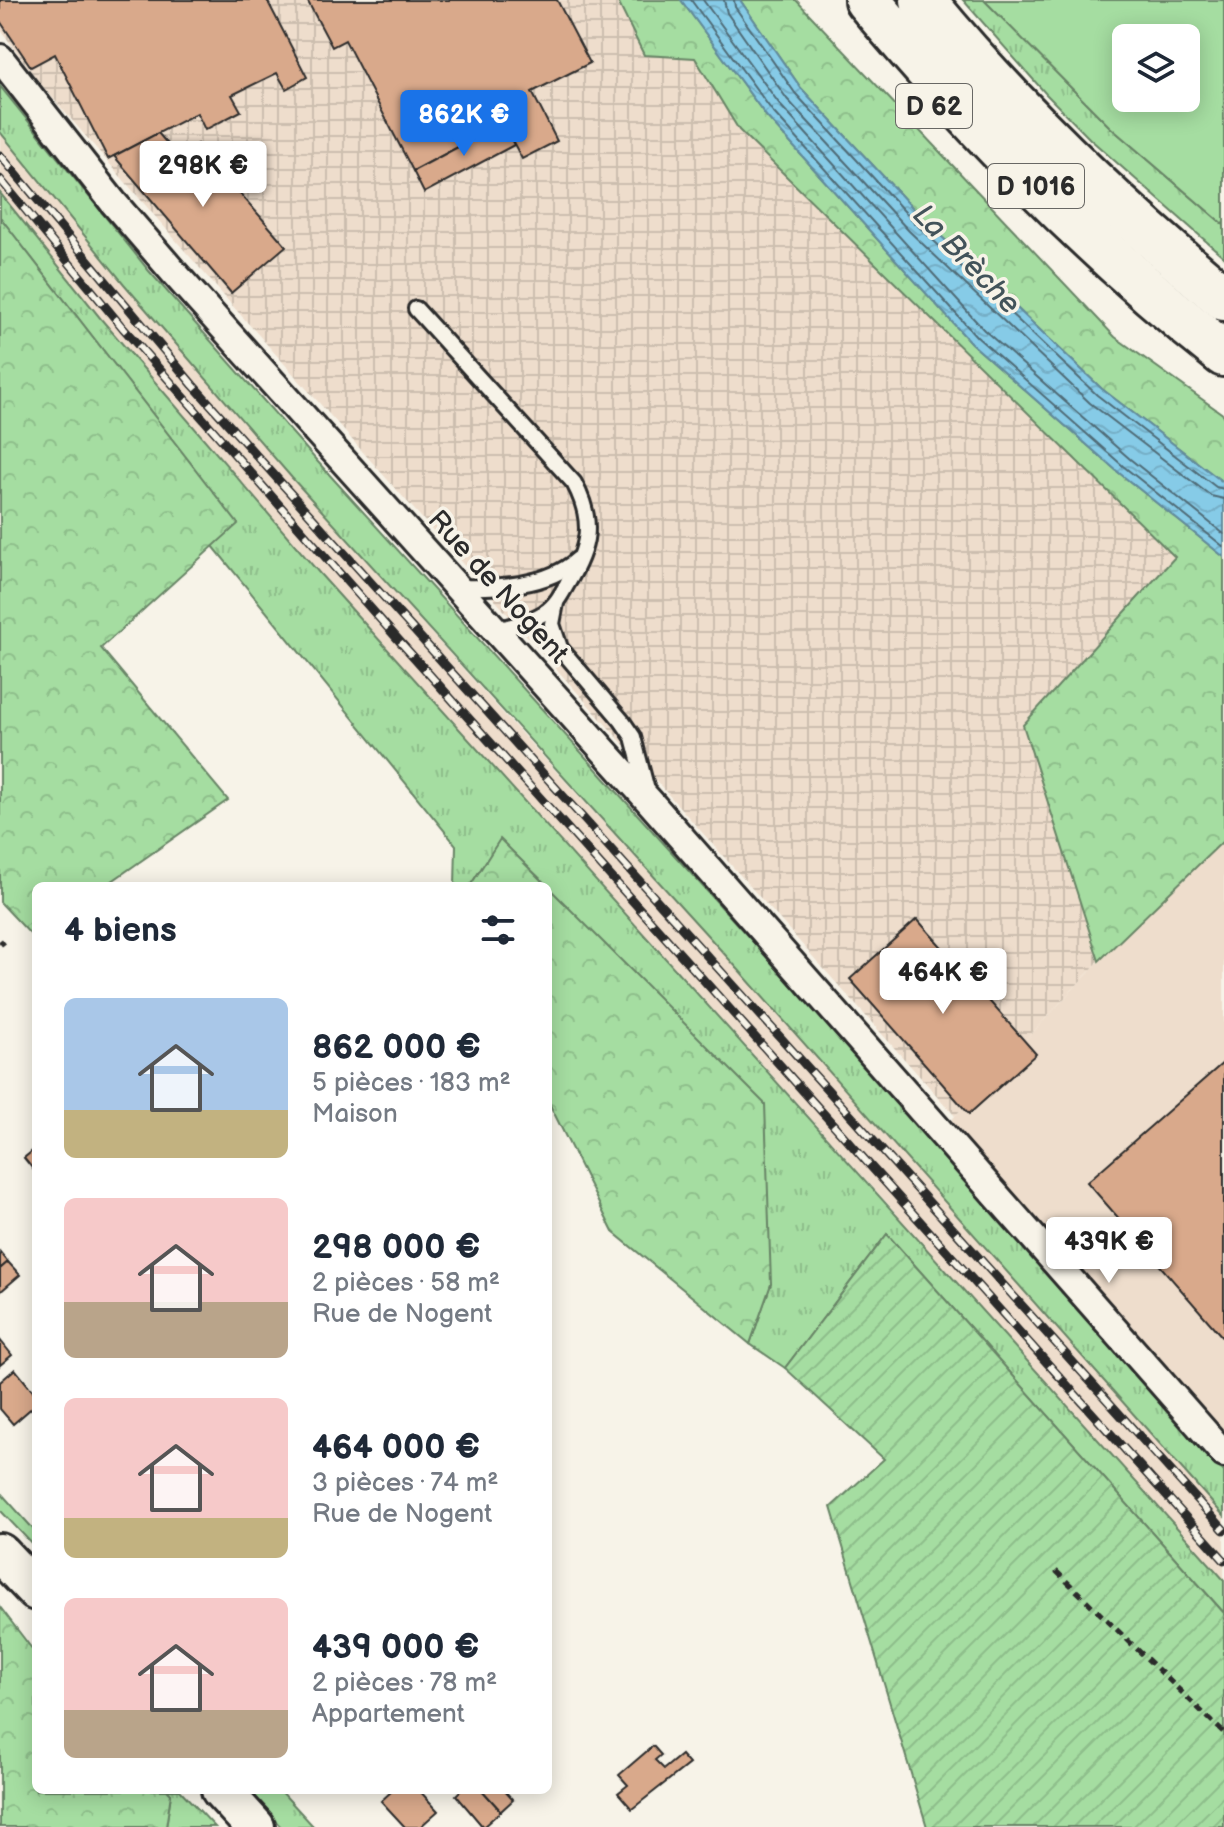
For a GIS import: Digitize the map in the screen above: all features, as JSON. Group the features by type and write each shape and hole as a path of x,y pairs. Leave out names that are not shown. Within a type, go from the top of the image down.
{"highway":[{"name":"D 62","path":"836,0 916,90 956,126 1046,195"},
{"name":"D 1016","path":"867,0 928,71 1046,195 1135,278 1224,354"},
{"name":"D 1016","path":"923,0 991,76 1090,178 1224,298"}],"main road":[{"path":"0,1553 32,1587"},
{"path":"225,1794 255,1827"}],"street":[{"name":"Rue de Nogent","path":"0,58 138,232 650,802 1224,1454"}],"lane":[{"path":"416,309 574,483 583,499 588,525 584,553 556,603 552,624 560,648 633,737 650,802"},
{"path":"458,587 507,586 543,578 559,572 584,553"},
{"path":"496,630 536,617 556,603"}],"path":[{"path":"1056,1571 1224,1733"}],"shaded area":[{"path":"0,0 617,0 644,55 695,58 739,130 1175,557 1023,724 1099,961 955,1116 230,303 38,81 0,29"},
{"path":"0,132 124,284 292,478 510,721 738,969 923,1154 1099,961 1224,840 1224,1613 887,1234 896,1213 320,574 101,319 0,193"}],"green space":[{"path":"617,0 681,0 767,117 971,343 1118,472 1224,557 1224,840 1099,961 1023,725 1175,557 739,130 695,58 644,55"},
{"path":"740,0 796,0 1115,337 1224,415 1224,483 1102,389 922,218 801,88"},
{"path":"963,0 984,0 1110,127 1224,225 1224,257 1090,139"},
{"path":"984,0 1224,0 1224,225 1110,127"},
{"path":"0,86 149,271 764,954 1224,1472 1224,1516 738,969 292,478 124,284 0,132"},
{"path":"0,193 101,319 320,574 1224,1580 1224,1613 887,1234 785,1368 750,1344 771,1283 552,893 552,882 544,882 500,840 473,882 455,882 456,845 213,546 237,524 0,217"},
{"path":"0,217 238,524 101,648 228,800 111,882 32,882 32,936 0,902"},
{"path":"500,839 543,882 473,882"},
{"path":"552,891 765,1104 771,1284 750,1344 613,1232 552,1109"},
{"path":"887,1234 1224,1613 1224,1827 927,1827 831,1507 884,1459 785,1368"},
{"path":"0,1492 32,1528 32,1544 0,1510"},
{"path":"0,1607 32,1649 32,1794 171,1794 166,1827 0,1827"},
{"path":"171,1794 184,1794 215,1827 166,1827"},
{"path":"251,1794 284,1794 314,1827 281,1827"}],"water":[{"name":"La Brèche","path":"681,0 740,0 801,88 922,218 1102,389 1224,483 1224,557 1118,472 971,343 767,117"}],"building":[{"path":"0,0 267,0 307,77 286,89 277,73 232,95 241,111 205,130 197,113 108,159 55,54 31,67 0,21"},
{"path":"307,0 557,0 590,63 532,92 557,141 522,159 503,123 413,171 345,40 332,47"},
{"path":"503,123 514,145 424,193 413,171"},
{"path":"158,133 180,158 197,144 286,246 231,293 114,156"},
{"path":"917,919 1036,1054 969,1114 850,979"},
{"path":"1224,1062 1224,1339 1087,1182"},
{"path":"32,1151 32,1168 24,1158"},
{"path":"0,1252 8,1262 0,1269"},
{"path":"8,1262 20,1275 0,1292 0,1269"},
{"path":"0,1340 12,1355 0,1365"},
{"path":"15,1369 32,1390 32,1407 13,1424 0,1409 0,1382"},
{"path":"653,1746 661,1755 655,1760 664,1769 681,1755 689,1764 632,1809 618,1793 628,1785 619,1775"},
{"path":"389,1794 423,1794 438,1811 420,1827 405,1827 381,1801"},
{"path":"486,1794 501,1811 483,1827 456,1795"},
{"path":"486,1794 508,1794 513,1800 501,1811"}],"railway":[{"path":"0,155 193,385 1224,1530"},
{"path":"0,179 123,328 403,645 1224,1560"}]}
